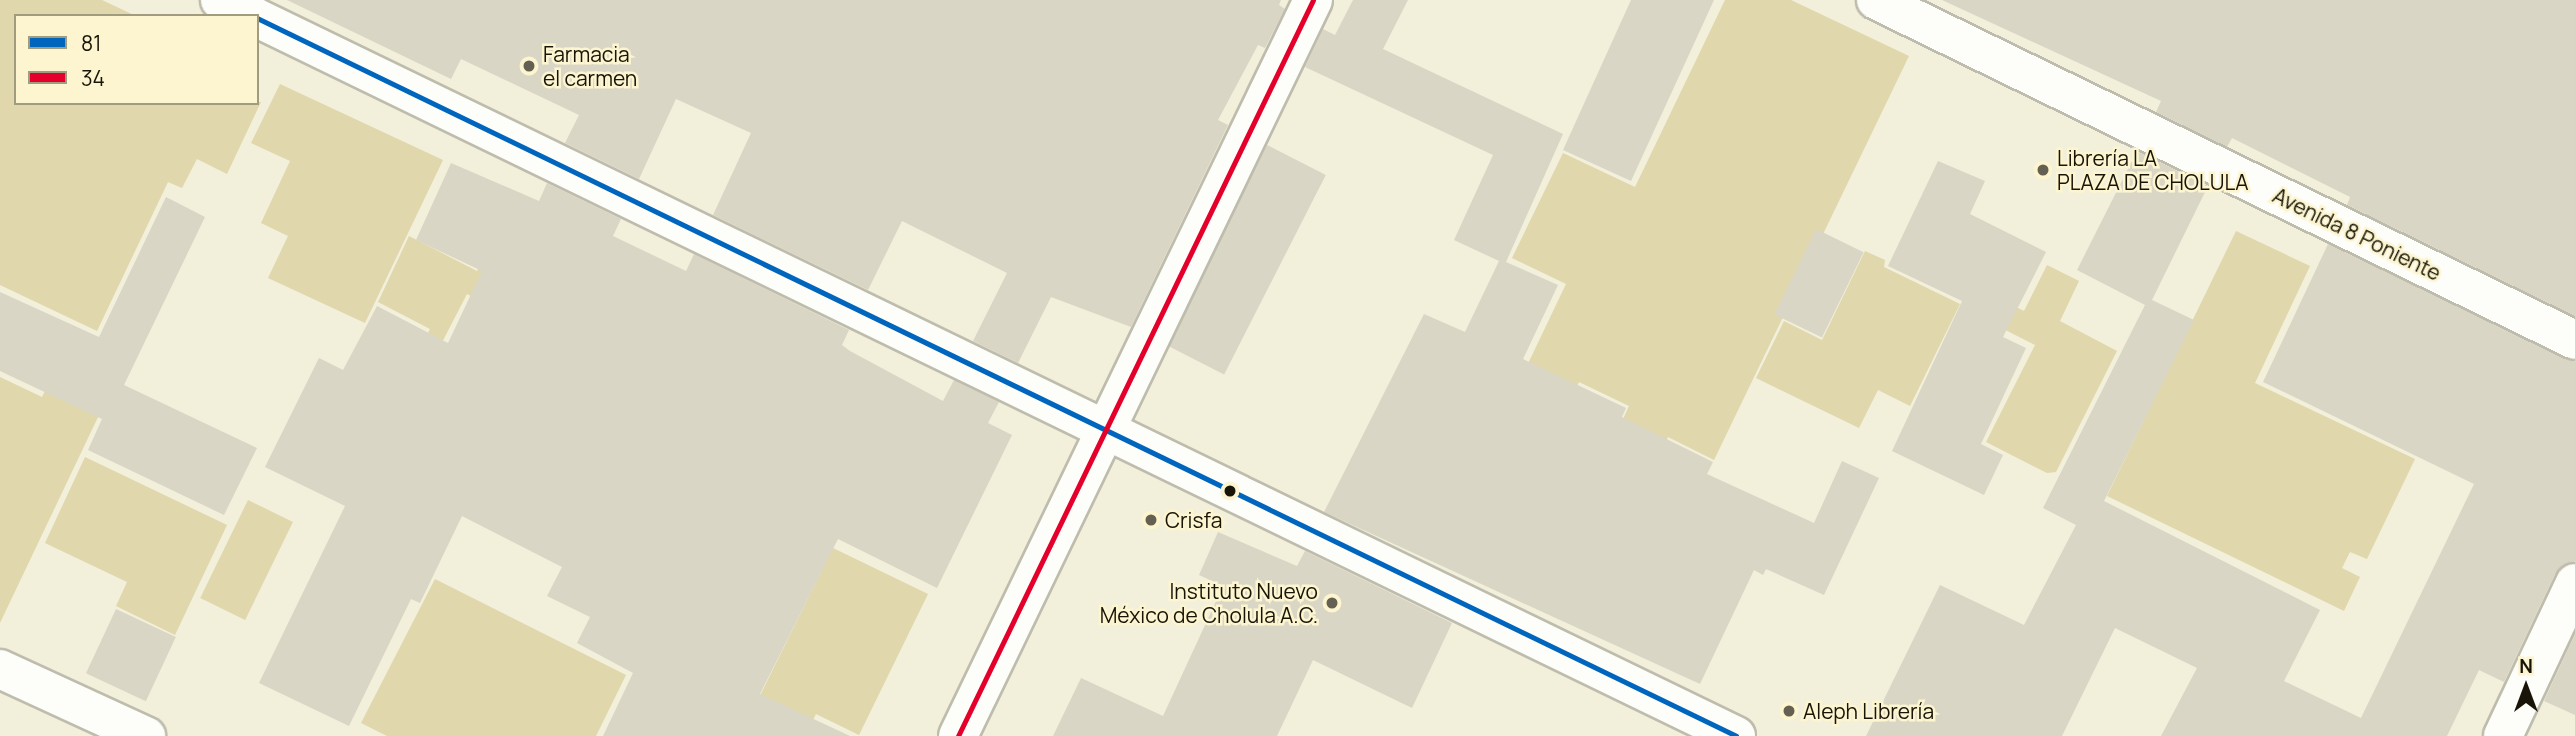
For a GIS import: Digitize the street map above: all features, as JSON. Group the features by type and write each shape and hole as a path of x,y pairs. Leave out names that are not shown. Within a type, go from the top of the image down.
{"street":[{"path":"220,0 249,14"},
{"path":"958,736 1313,0"},
{"name":"Avenida 8 Poniente","path":"1876,0 2575,340"},
{"path":"259,19 1736,736"},
{"path":"2503,736 2575,583"},
{"path":"0,669 146,736"}],"shaded area":[{"path":"0,0 102,0 132,14 14,14 14,105 259,105 261,102 227,174 197,159 182,188 168,182 97,331 0,285"},
{"path":"1725,0 1791,0 1909,56 1714,460 1668,437 1647,478 1605,458 1629,406 1579,382 1562,418 1513,395 1566,284 1512,258 1563,153 1635,187"},
{"path":"280,84 443,160 365,323 268,278 288,236 261,223 290,161 251,143"},
{"path":"2236,231 2310,266 2255,383 2415,459 2367,559 2350,552 2342,568 2360,577 2344,611 2107,496"},
{"path":"409,236 477,271 480,266 515,284 502,312 467,294 436,354 410,368 430,329 378,302"},
{"path":"1865,251 1885,260 1884,267 1960,304 1910,406 1878,390 1859,428 1756,378 1784,321 1822,340"},
{"path":"2047,265 2079,281 2060,321 2117,351 2056,472 2047,473 1986,442 2035,345 1962,308 1983,290 2024,311"},
{"path":"75,329 128,354 0,623 0,377 42,397"},
{"path":"85,457 227,525 175,635 116,606 127,582 45,543"},
{"path":"248,500 293,522 245,620 200,598"},
{"path":"833,548 928,594 859,735 816,714 805,736 744,728"},
{"path":"435,579 626,675 596,736 387,736 361,723"}],"building":[{"path":"287,0 1281,0 1279,5 1285,9 1265,48 1258,45 1218,120 1228,125 1131,327 1051,297 1018,363 973,341 1007,273 902,221 868,290 713,215 751,133 676,99 639,179 565,143 579,115 461,59 451,79"},
{"path":"1353,0 1408,0 1383,49 1563,134 1506,262 1558,285 1523,359 1626,408 1622,417 1713,462 1707,474 1814,523 1842,461 1879,478 1824,595 1766,569 1763,575 1754,570 1700,684 1324,512 1424,314 1465,332 1499,261 1454,240 1493,155 1305,67 1323,29 1335,35"},
{"path":"1631,0 1714,0 1631,181 1563,150"},
{"path":"1942,0 2575,0 2575,316 2347,205 2350,197 2232,138 2227,147 2156,112 2161,101"},
{"path":"1267,145 1326,175 1224,375 1165,345"},
{"path":"2137,151 2208,186 2152,300 2194,320 2104,501 2320,610 2284,681 2361,718 2474,484 2263,382 2328,244 2575,362 2575,561 2555,574 2504,682 2479,670 2447,736 2161,736 2197,668 2115,628 2062,736 1866,736 1940,585 2024,625 2076,525 2043,508 2145,305 2077,270"},
{"path":"1938,161 1985,181 1970,214 2046,252 2003,337 2026,348 1981,444 2003,455 1984,495 1892,451 1962,301 1888,266"},
{"path":"451,163 539,201 547,183 621,219 613,236 686,271 694,254 849,330 842,345 943,401 954,380 999,402 988,423 1012,435 937,588 838,539 760,694 850,736 603,736 633,673 577,643 590,617 547,596 562,567 462,516 420,603 411,599 349,726 259,683 345,506 265,467 319,358 343,370 377,306 448,343 482,271 416,240"},
{"path":"166,197 205,217 124,385 257,448 224,515 88,450 102,419 0,371 0,292 99,337"},
{"path":"1816,229 1864,252 1822,338 1774,314"},
{"path":"1218,532 1297,566 1305,551 1452,623 1412,708 1313,660 1277,736 1053,736 1081,678 1163,716 1223,586 1199,575"},
{"path":"116,609 176,637 146,701 86,673"},
{"path":"2575,634 2575,715 2544,701"}],"transit line":[{"name":"34","path":"958,736 1313,0"},
{"name":"81","path":"259,19 1736,736"}],"place":[{"name":"Farmacia el carmen","path":"529,66"},
{"name":"Librería LA PLAZA DE CHOLULA","path":"2043,170"},
{"name":"Crisfa","path":"1151,520"},
{"name":"Instituto Nuevo México de Cholula A.C.","path":"1332,603"},
{"name":"Aleph Librería","path":"1789,711"}]}
